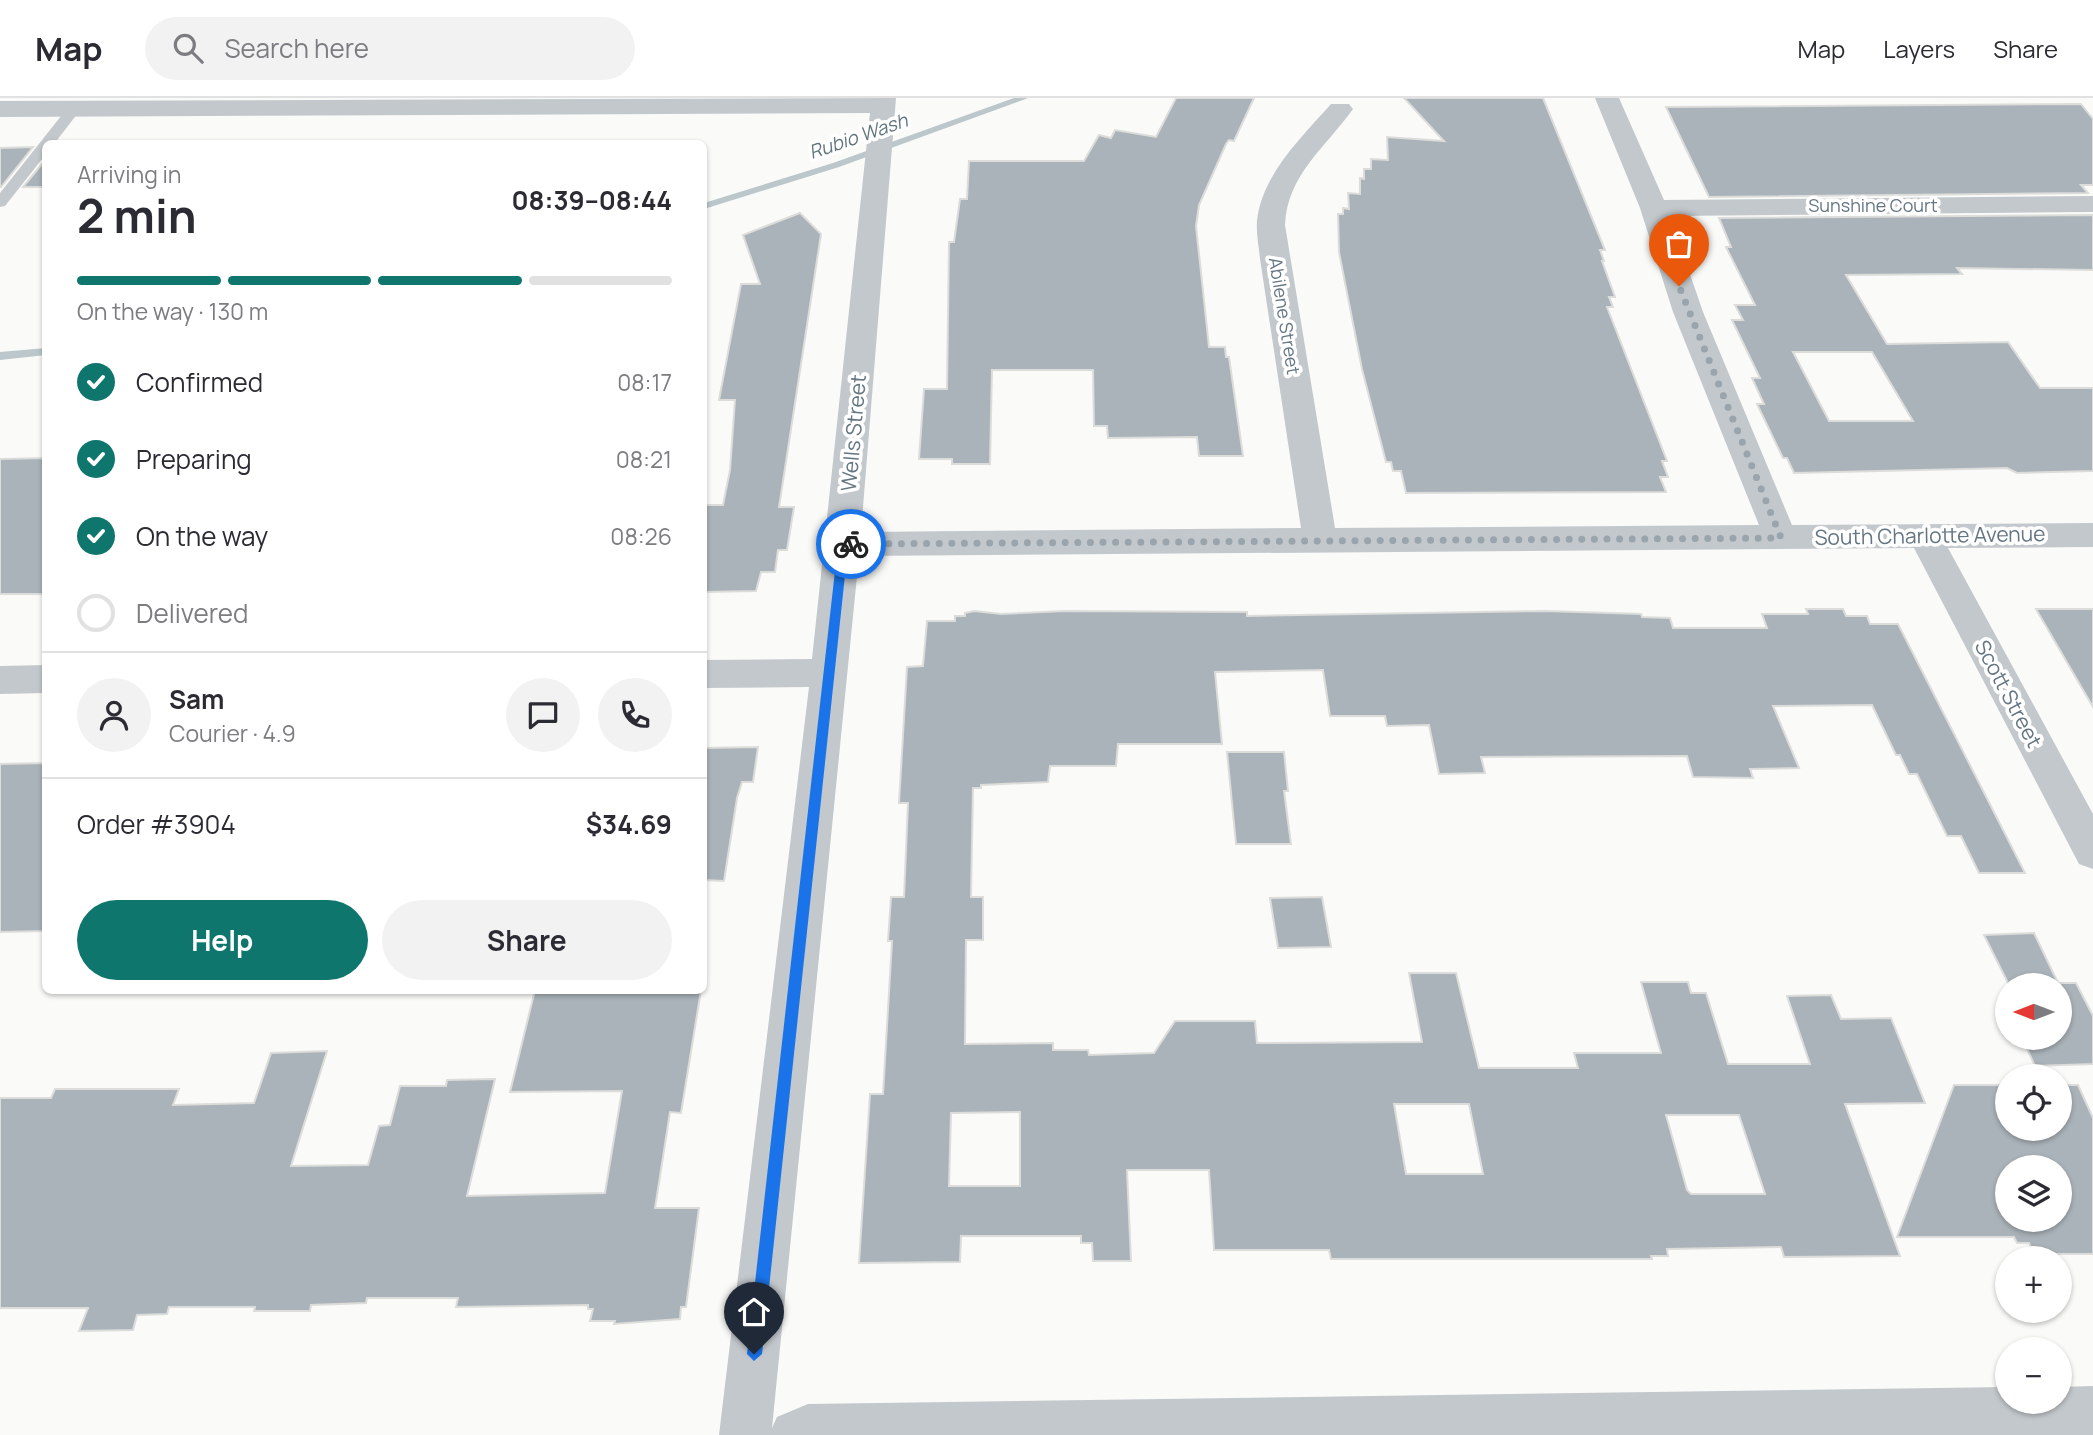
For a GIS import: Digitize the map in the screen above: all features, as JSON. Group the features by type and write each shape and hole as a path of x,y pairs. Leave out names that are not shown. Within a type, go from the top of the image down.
{"street":[{"path":"1607,98 1654,208 1688,312 1781,538"},
{"path":"0,109 883,109"},
{"name":"Wells Street","path":"746,1435 843,544 883,109"},
{"name":"Abilene Street","path":"1320,542 1274,259 1271,220 1280,187 1300,156 1340,109"},
{"name":"Sunshine Court","path":"1654,208 2093,204"},
{"name":"South Charlotte Avenue","path":"843,544 2093,535"},
{"name":"Scott Street","path":"1923,536 2093,852"},
{"path":"707,674 828,673"},
{"path":"0,680 42,679"},
{"path":"795,1435 808,1430 2093,1412"}],"lane":[{"path":"49,140 74,109"},
{"path":"0,203 42,149"}],"building":[{"path":"1176,98 1254,98 1234,141 1229,140 1226,144 1199,205 1196,226 1209,347 1225,347 1226,357 1229,357 1243,456 1199,456 1197,437 1108,438 1107,426 1094,426 1093,370 992,370 990,464 952,464 952,459 919,459 924,389 947,389 949,242 954,242 960,199 967,199 969,161 1084,161 1099,135 1111,138 1115,130 1156,137"},
{"path":"1404,98 1543,98 1605,250 1600,250 1602,261 1615,297 1609,297 1613,307 1607,307 1667,461 1662,461 1668,477 1660,477 1666,492 1406,493 1401,471 1393,471 1391,462 1386,462 1362,369 1339,252 1338,214 1343,214 1343,208 1349,209 1348,193 1360,194 1360,178 1364,179 1364,169 1371,169 1371,159 1388,160 1387,137 1444,141"},
{"path":"2081,104 2093,119 2093,185 2081,185 2088,193 1709,197 1666,107"},
{"path":"33,147 1,187 0,187 0,148"},
{"path":"42,164 42,187 23,187"},
{"path":"800,213 821,234 779,507 794,507 787,550 778,550 775,572 761,572 756,591 707,592 707,505 723,505 730,470 735,400 719,400 741,284 760,284 743,235"},
{"path":"2093,215 2093,270 1957,268 1962,274 1846,275 1887,344 2008,342 2040,388 2093,388 2093,471 2017,473 2007,468 1794,473 1787,458 1783,458 1757,404 1764,404 1752,378 1760,378 1732,320 1743,320 1735,305 1755,305 1726,247 1731,247 1719,218","holes":["1793,352 1872,352 1913,421 1829,421"]},
{"path":"42,458 42,594 0,594 0,459"},
{"path":"1806,609 1843,609 1846,616 1867,616 1870,624 1898,624 2025,873 1979,873 1961,836 1947,836 1917,774 1909,774 1900,755 1896,755 1872,705 1773,706 1799,768 1750,769 1753,778 1693,777 1687,756 1481,757 1485,773 1439,774 1429,725 1387,726 1385,716 1330,716 1323,670 1215,672 1222,744 1118,744 1116,766 1050,766 1048,782 981,785 981,788 973,788 971,897 983,897 983,940 966,940 965,1044 1053,1043 1053,1050 1088,1050 1089,1055 1154,1053 1175,1021 1255,1021 1257,1043 1422,1042 1409,973 1456,973 1479,1068 1578,1068 1574,1053 1661,1053 1641,982 1688,982 1691,993 1706,993 1728,1064 1810,1064 1787,996 1831,995 1841,1019 1891,1018 1925,1103 1845,1104 1900,1256 1784,1257 1781,1247 1667,1249 1668,1256 1651,1256 1652,1259 1331,1259 1329,1250 1214,1250 1209,1170 1127,1170 1131,1261 1093,1261 1092,1243 1081,1243 1081,1236 961,1236 960,1262 859,1263 870,1094 883,1094 892,941 888,941 891,897 904,897 908,803 899,803 907,667 923,666 927,621 955,621 955,616 965,616 965,613 974,611 1001,614 1065,611 1247,612 1247,616 1545,611 1641,614 1642,617 1670,618 1673,628 1767,628 1762,614 1808,614","holes":["1394,1104 1469,1104 1483,1174 1406,1174","1020,1112 1020,1186 949,1186 951,1113","1666,1115 1739,1115 1765,1194 1691,1194 1687,1190"]},
{"path":"2036,609 2093,609 2093,707"},
{"path":"758,747 753,782 742,782 737,798 724,881 707,880 707,748"},
{"path":"1227,752 1284,752 1288,791 1284,791 1291,844 1236,844"},
{"path":"42,763 42,931 0,932 0,764"},
{"path":"1322,897 1331,947 1278,948 1270,898"},
{"path":"2034,933 2053,973 2003,973 1984,935"},
{"path":"2072,983 2076,983 2093,1016 2093,1064 2034,1064 2028,1050 2072,1050"},
{"path":"534,994 700,994 681,1113 670,1112 655,1208 699,1208 686,1307 681,1307 680,1319 614,1324 615,1321 590,1321 593,1309 588,1309 588,1305 456,1307 458,1298 367,1298 366,1303 311,1305 310,1311 254,1311 255,1307 169,1307 167,1314 137,1315 133,1330 79,1331 88,1308 0,1308 0,1098 51,1098 55,1089 179,1089 173,1105 254,1103 271,1053 327,1051 291,1166 368,1165 379,1126 390,1125 400,1086 446,1086 447,1080 495,1079 467,1196 605,1193 622,1091 510,1092"},
{"path":"1954,1085 1995,1085 1995,1141 2072,1141 2072,1085 2078,1085 2093,1118 2093,1254 2072,1254 2072,1246 2030,1246 2029,1243 2017,1243 2014,1237 1897,1237"}],"waterway":[{"name":"Rubio Wash","path":"707,205 836,165 1023,98"},
{"name":"Rubio Wash","path":"0,356 42,351"}],"way so far":[{"path":"851,544 1781,538 1679,286"}],"route":[{"path":"754,1354 843,544 851,544"}]}
